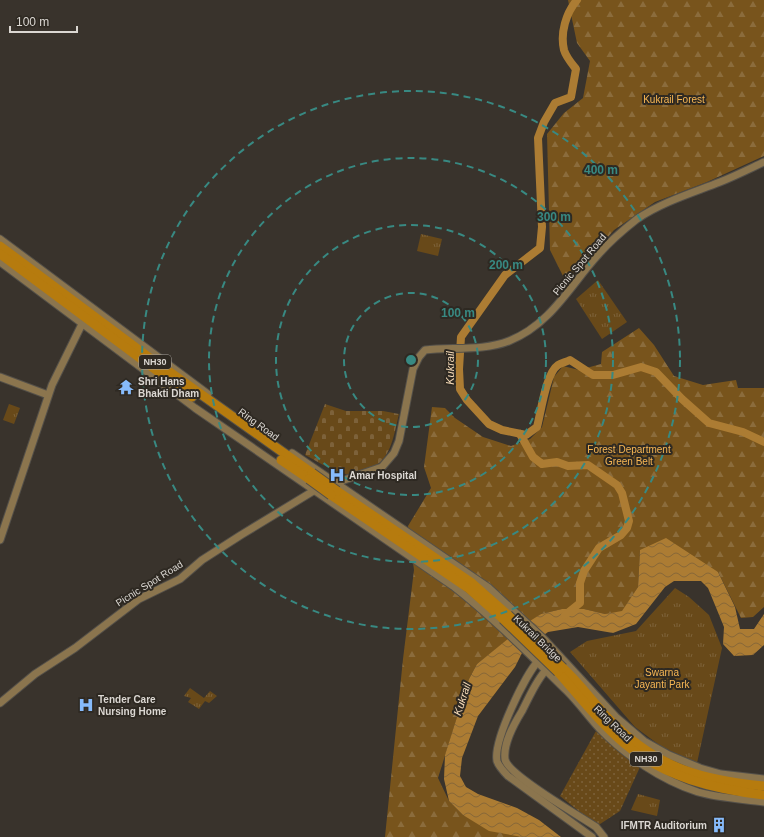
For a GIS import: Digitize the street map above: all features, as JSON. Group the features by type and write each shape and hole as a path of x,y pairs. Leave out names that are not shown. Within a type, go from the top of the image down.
{"highway":[{"name":"Ring Road","path":"0,246 311,477"},
{"name":"Ring Road","path":"0,254 145,363 311,477 468,588 506,617"},
{"name":"Kukrail Bridge","path":"506,617 560,670"},
{"name":"Ring Road","path":"560,670 614,724 635,742 660,760 685,771 713,780 764,786"},
{"name":"Ring Road","path":"560,670 602,722 625,744 648,761 676,775 708,786 764,795"}],"street":[{"name":"Picnic Spot Road","path":"0,702 35,674 75,648 139,599 180,579 202,560 241,534 315,490 382,467 394,453 399,441 413,369 419,357 425,350 490,346 509,341 526,332 551,312 566,297 597,256 618,235 638,219 660,205 764,162"},
{"path":"0,239 260,432 311,477 315,490 453,586 480,608 506,617"},
{"path":"0,262 195,408 311,477 337,483 466,571 489,588 506,617"},
{"path":"0,540 48,395 82,324"},
{"path":"0,377 48,395"},
{"name":"Kukrail Bridge","path":"506,617 545,640 616,718 644,741 669,755 700,768 721,774 764,779"},
{"name":"Kukrail Bridge","path":"506,617 530,655"},
{"path":"550,646 536,663 514,703 503,730 498,752 498,763 501,769 512,779 592,837"},
{"name":"Ring Road","path":"530,655 536,663 568,692 600,729 647,768 698,792 721,797 764,802"},
{"path":"559,656 545,671 514,724 506,746 505,759 508,766 525,782 596,828 604,837"}],"green space":[{"name":"Kukrail Forest","path":"568,0 764,0 764,156 707,182 655,202 614,230 567,284 550,250 547,134 564,113 583,98 590,61 577,43"},
{"path":"421,234 442,239 438,256 417,251"},
{"path":"598,280 627,322 602,339 576,299"},
{"name":"Forest Department Green Belt","path":"639,328 654,345 674,376 703,385 736,380 738,388 764,388 764,607 753,617 741,618 718,572 640,550 638,587 622,612 605,614 584,609 562,609 541,614 477,664 469,679 438,778 449,801 463,815 522,837 385,837 403,659 414,570 408,526 431,488 424,467 432,407 445,408 455,418 483,437 511,446 530,439 542,427 554,377 563,366 579,370 601,364 602,352"},
{"path":"9,404 20,408 14,424 3,420"},
{"path":"325,404 346,411 383,411 399,414 390,448 386,456 374,467 353,475 334,470 305,455"},
{"name":"Swarna Jayanti Park","path":"675,588 689,597 709,615 722,648 697,763 662,747 635,727 570,652 587,641 636,631"},
{"path":"190,688 204,698 210,691 217,696 209,703 205,701 199,709 188,702 191,698 184,696"},
{"path":"596,731 640,767 620,811 597,826 560,796"},
{"path":"638,794 660,800 657,816 631,810"}],"water":[{"path":"666,538 718,572 735,607 740,629 754,629 764,614 764,645 753,655 734,656 723,644 724,627 708,588 701,581 674,581 665,587 636,624 613,633 578,627 548,632 522,653 515,667 478,716 462,758 460,776 466,787 478,794 517,808 539,820 561,837 522,837 489,831 463,815 449,801 444,779 445,755 469,679 477,664 530,621 541,614 562,609 584,609 605,614 622,611 638,587 640,550"}],"waterway":[{"name":"Kukrail","path":"577,0 567,17 563,30 564,50 576,69 571,97 555,103 544,122 538,138 542,227 540,248 505,275 461,337 459,369 460,389 467,400 489,424 502,430 526,435 537,427 547,384 554,369 558,365 570,360 593,375 613,375 641,367 656,372 682,399 709,423 743,432 764,442"},
{"path":"520,434 533,457 542,464 557,462 568,466 588,465 617,485 622,493 629,521 627,528 621,535 599,548 584,571 580,583 580,603 565,615"}],"place":[{"name":"Shri Hans Bhakti Dham","path":"126,387"},
{"name":"Amar Hospital","path":"337,475"},
{"name":"Tender Care Nursing Home","path":"86,705"},
{"name":"IFMTR Auditorium","path":"719,825"}]}
